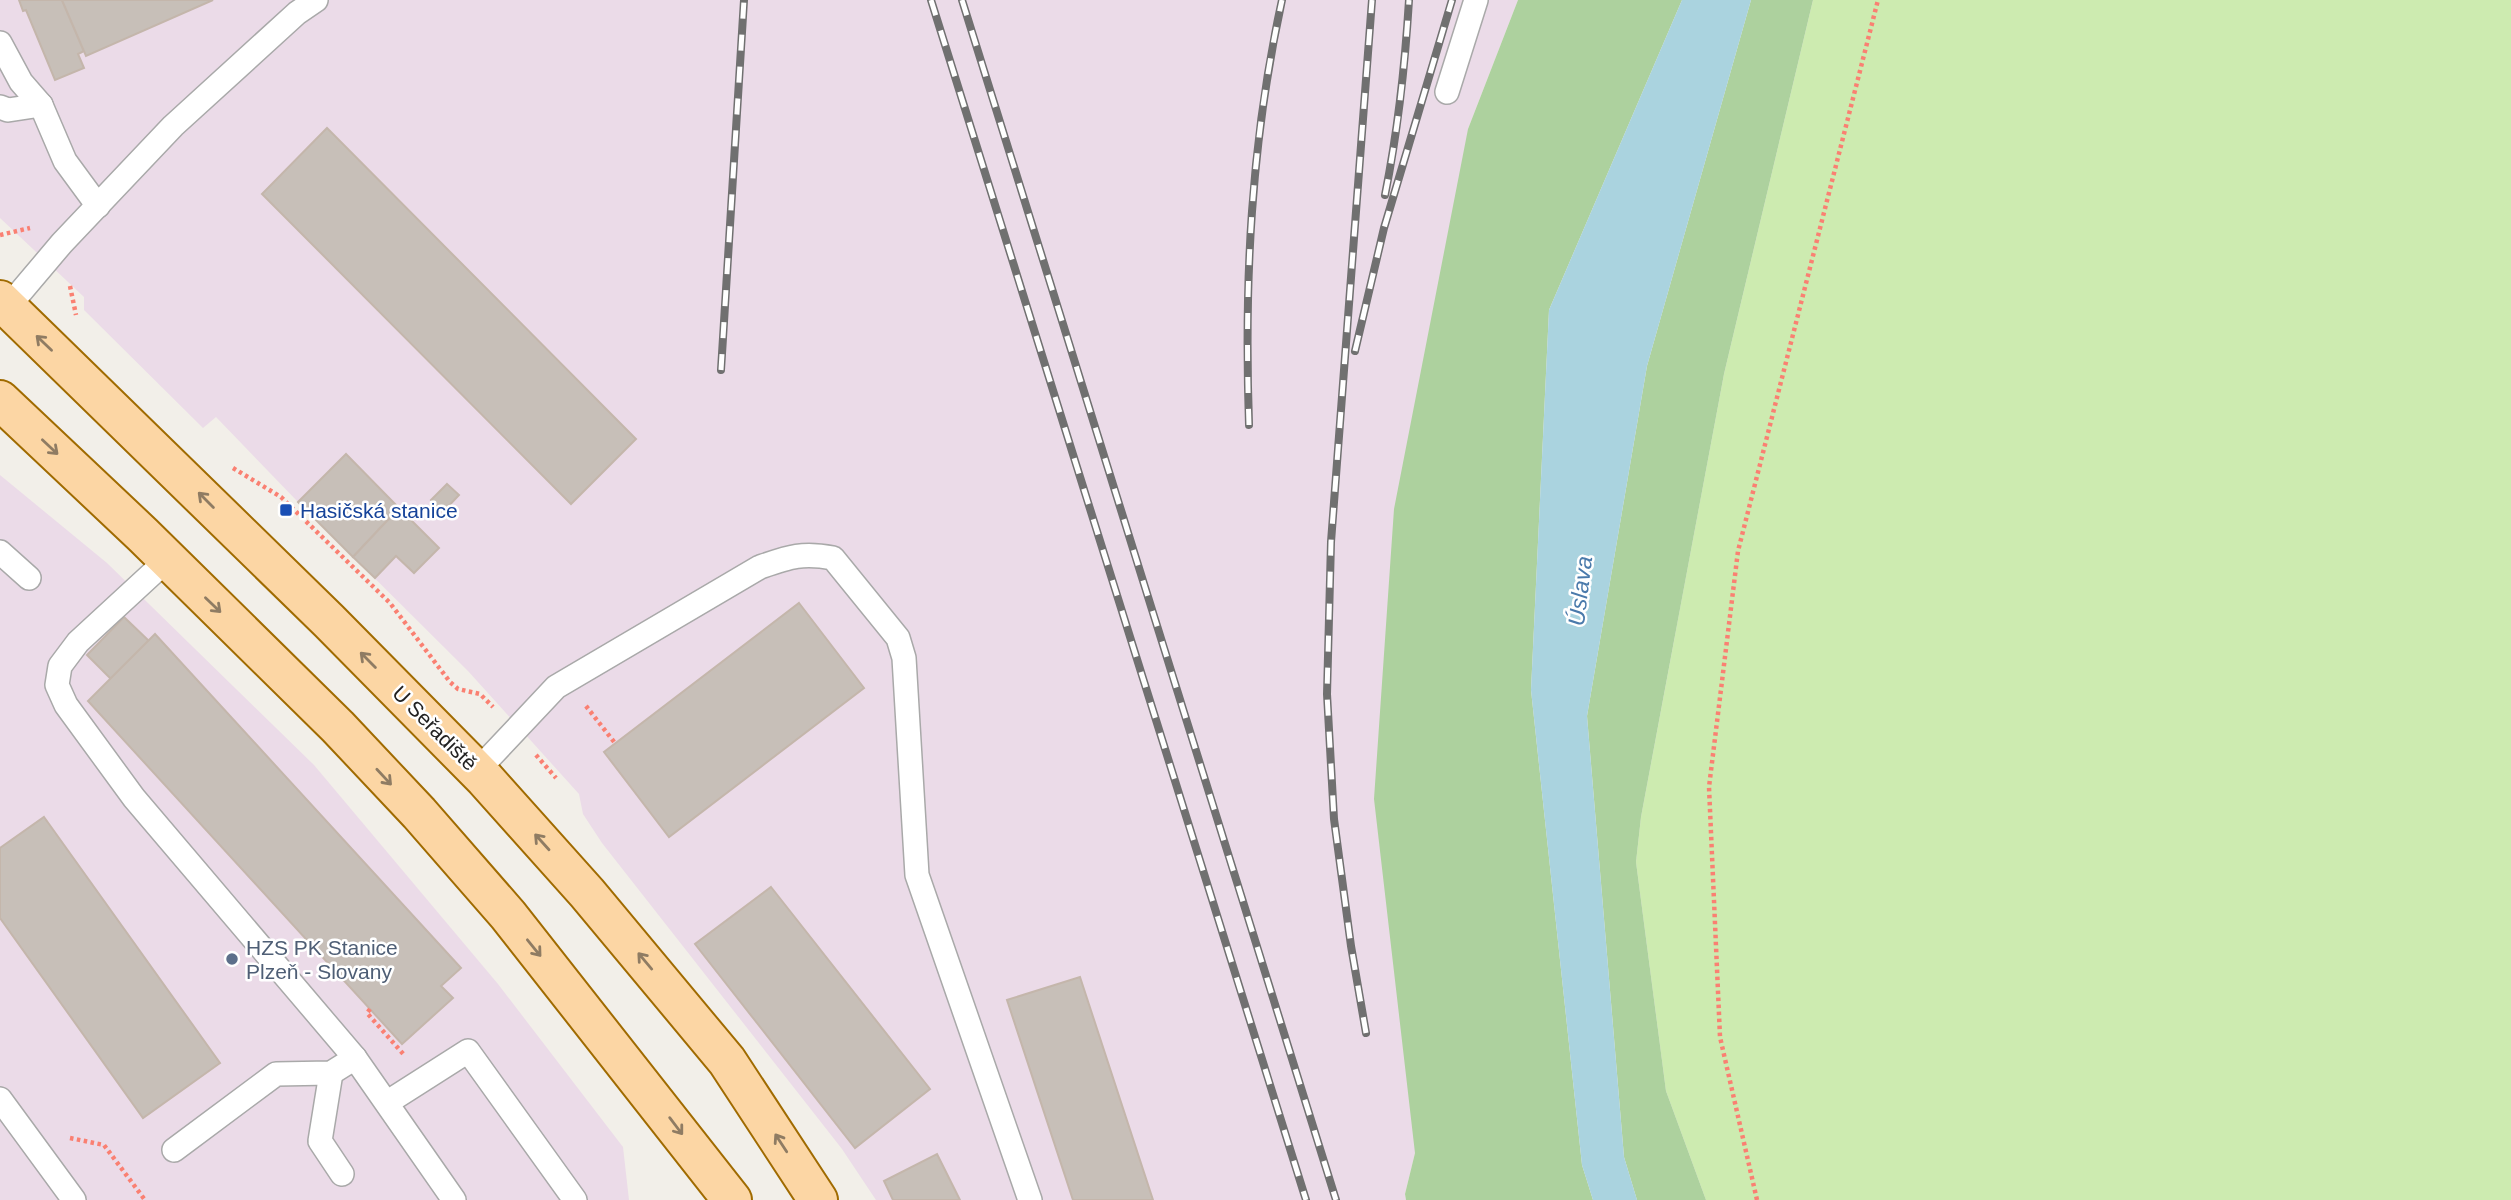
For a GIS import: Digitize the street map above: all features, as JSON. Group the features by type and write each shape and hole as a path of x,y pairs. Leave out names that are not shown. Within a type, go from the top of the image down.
{"main road":[{"name":"U Seřadiště","path":"4,304 191,485 477,771 587,893 727,1061 818,1200"},
{"path":"0,400 338,727 419,813 508,915 732,1200"}],"lane":[{"path":"1447,92 1476,0"},
{"path":"4,304 173,126 302,4"},
{"path":"0,43 21,82 41,105 65,161 98,205"},
{"path":"0,107 8,110 41,105"},
{"path":"0,552 29,578"},
{"path":"477,771 556,687 760,568 795,554 833,558 898,638 904,658 917,875 1030,1200"},
{"path":"167,560 78,642 60,666 57,685 66,705 134,798 355,1058 454,1200"},
{"path":"388,1102 468,1051 575,1200"},
{"path":"174,1150 276,1074 331,1073 355,1058"},
{"path":"331,1073 320,1142 342,1174"},
{"path":"0,1099 74,1200"}],"path":[{"path":"1757,1200 1720,1037 1709,787 1738,551 1878,0"},
{"path":"0,235 30,228 43,220 79,263 72,273 70,289 75,314 80,323"},
{"path":"224,463 281,497 390,603 450,682 458,689 480,694 556,778"},
{"path":"591,712 615,743"}],"shaded area":[{"path":"0,0 1518,0 1468,129 1415,1153 1405,1194 1406,1200 876,1200 842,1149 602,843 583,814 579,794 468,671 216,417 203,428 84,310 84,297 0,218"},
{"path":"0,475 107,563 314,765 498,984 623,1147 629,1200 0,1200"}],"green space":[{"path":"1518,0 1682,0 1549,310 1531,690 1582,1165 1593,1200 1406,1200 1405,1194 1415,1153 1374,799 1394,509 1468,129"},
{"path":"1751,0 1813,0 1724,374 1641,817 1636,862 1666,1091 1706,1200 1637,1200 1624,1157 1587,716 1647,366"},
{"path":"1813,0 2511,0 2511,1200 1706,1200 1666,1091 1636,862 1641,817 1724,374"}],"water":[{"name":"Úslava","path":"1682,0 1751,0 1647,366 1587,716 1624,1157 1637,1200 1593,1200 1582,1165 1531,690 1549,310"}],"building":[{"path":"19,0 62,0 84,51 78,54 84,68 55,80 26,10 23,11"},
{"path":"62,0 213,0 86,56"},
{"path":"327,128 636,439 571,504 262,194"},
{"path":"346,454 399,508 353,557 298,502"},
{"path":"447,484 459,495 443,512 431,500"},
{"path":"399,508 439,548 414,573 396,556 375,578 353,557"},
{"path":"799,603 864,688 669,837 604,752"},
{"path":"124,617 149,641 111,679 87,655"},
{"path":"155,634 461,968 441,986 453,998 402,1044 88,701"},
{"path":"44,817 220,1063 143,1118 0,918 0,848"},
{"path":"771,887 930,1089 855,1148 695,944"},
{"path":"1080,977 1153,1200 1073,1200 1007,1000"},
{"path":"937,1154 960,1200 893,1200 884,1181"}],"railway":[{"path":"721,370 744,0"},
{"path":"931,0 1306,1200"},
{"path":"962,0 1336,1200"},
{"path":"1249,425 1248,317 1252,211 1263,106 1282,0"},
{"path":"1366,1033 1334,819 1327,694 1331,542 1372,0"},
{"path":"1385,195 1400,98 1409,0"},
{"path":"1355,351 1384,228 1452,0"}],"place":[{"name":"Hasičská stanice","path":"286,510"},
{"name":"HZS PK Stanice Plzeň - Slovany","path":"232,959"}]}
